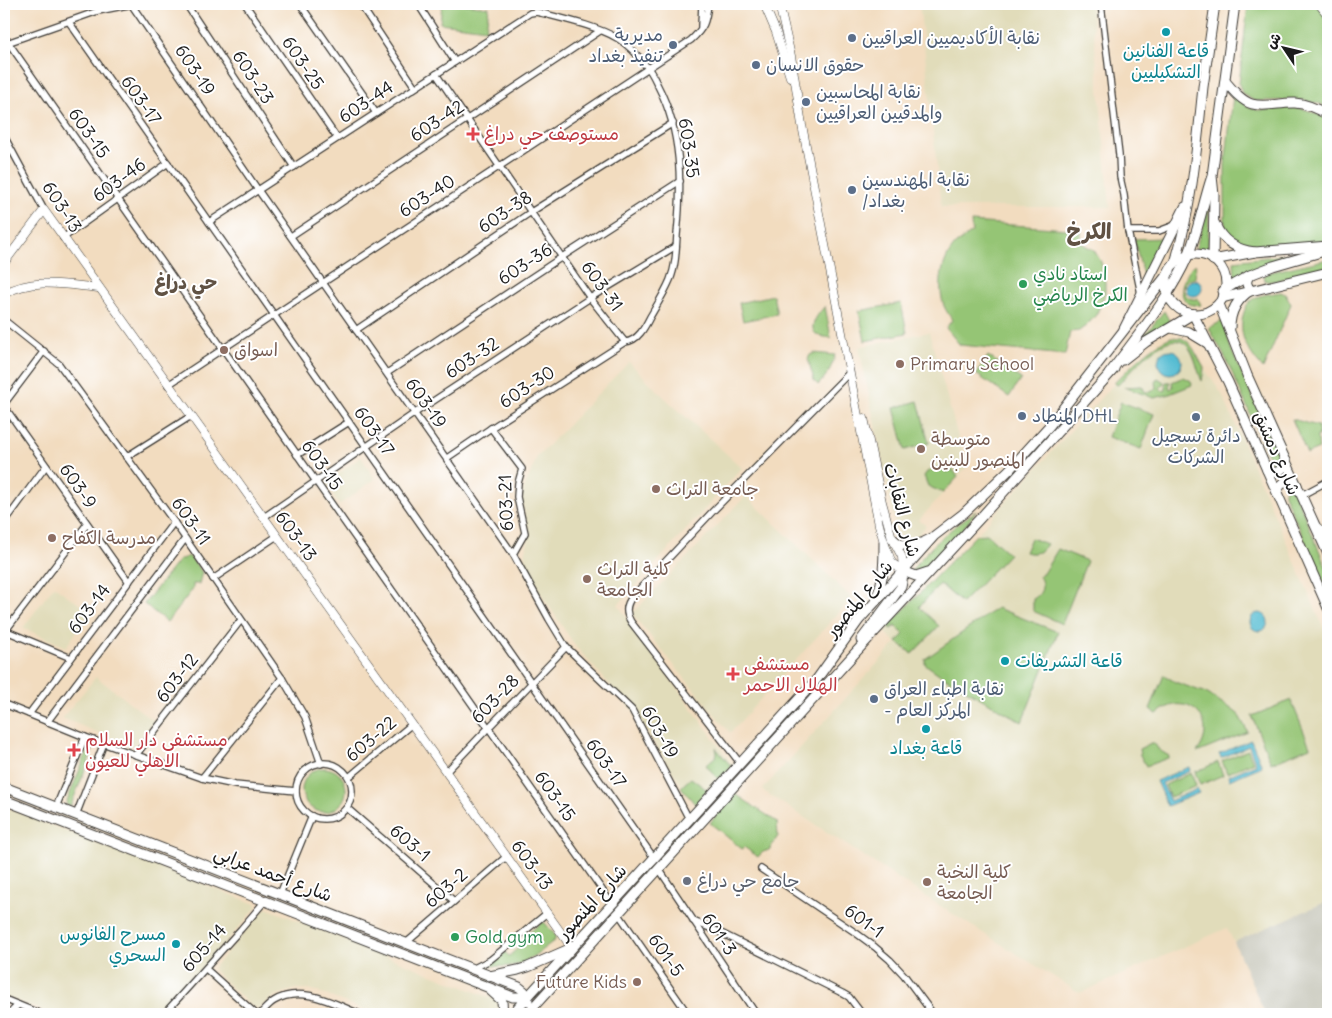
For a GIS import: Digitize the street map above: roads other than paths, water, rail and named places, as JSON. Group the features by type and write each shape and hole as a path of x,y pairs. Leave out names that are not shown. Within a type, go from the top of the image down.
{"main road":[{"path":"1214,4 1198,141 1182,242 1167,278 1167,293 1176,307 1184,311 1193,314 1206,312 1213,309 1222,297 1250,275 1328,248"},
{"path":"1109,374 1154,314 1188,256 1212,176 1234,4"},
{"path":"1225,81 1233,91 1251,104 1295,103 1313,107 1328,115"},
{"path":"1212,176 1214,195 1214,260"},
{"path":"1124,329 1189,197"},
{"path":"1214,221 1220,234 1230,243 1242,250 1255,252"},
{"path":"1214,260 1255,252 1328,248"},
{"path":"1172,267 1181,258 1188,256 1200,255 1214,260 1220,266 1226,281 1222,297"},
{"name":"شارع المنصور","path":"512,1014 817,679 846,637 902,571 934,536 964,513 1009,470 1050,425 1172,267"},
{"path":"1200,326 1206,312 1215,300 1222,297 1328,272"},
{"path":"1250,275 1247,282 1251,290"},
{"path":"1230,331 1234,308 1243,296 1251,290"},
{"name":"شارع دمشق","path":"1222,297 1230,331 1247,375 1328,554"},
{"name":"شارع المنصور","path":"529,1014 618,913 840,669 983,516 1126,356 1193,314"},
{"name":"شارع دمشق","path":"1193,314 1228,382 1328,608"},
{"path":"1171,328 1189,332 1210,345"},
{"path":"1267,470 1273,473 1281,470 1284,468 1286,461"},
{"path":"1277,491 1278,487 1284,482 1293,481 1297,485"},
{"path":"874,602 881,586 888,540 899,545 910,546 934,536"},
{"path":"840,669 871,624 901,587 902,571 912,576 918,576 936,567"},
{"name":"شارع أحمد عرابي","path":"4,787 472,968 519,987 527,997"},
{"name":"شارع أحمد عرابي","path":"4,800 485,987 513,997 546,994"},
{"path":"490,976 528,967 572,948"},
{"path":"485,987 502,1001 503,1014"},
{"path":"527,997 529,1014"}],"street":[{"path":"6,43 98,11 132,4"},
{"name":"603-19","path":"132,4 258,190 513,554 566,647 632,710 689,819"},
{"name":"603-23","path":"186,4 294,166"},
{"name":"603-25","path":"245,4 337,138"},
{"path":"300,4 376,113"},
{"path":"360,4 415,88"},
{"path":"418,4 455,62"},
{"path":"701,31 702,4"},
{"path":"701,31 707,17 708,4"},
{"name":"شارع النقابات","path":"764,4 776,32 788,70 797,112 802,125"},
{"name":"شارع النقابات","path":"779,4 791,56 802,125 879,525 888,540 892,563 902,571"},
{"path":"1101,4 1120,177 1128,231 1141,296"},
{"path":"1317,4 1328,18"},
{"name":"603-44","path":"209,222 525,16 530,13 541,13"},
{"name":"603-35","path":"541,13 600,31 623,42 648,68 662,94 673,123 679,157 680,181 680,213 674,266 670,279 646,324 633,340 625,342"},
{"name":"603-17","path":"69,22 654,858"},
{"name":"603-42","path":"291,236 600,31"},
{"name":"603-40","path":"168,385 691,40 701,31"},
{"name":"603-15","path":"6,43 118,199 612,904"},
{"name":"603-31","path":"436,74 590,298 625,342"},
{"name":"603-38","path":"356,330 531,212 673,123"},
{"name":"603-13","path":"4,136 44,210 63,238 572,948"},
{"name":"603-46","path":"63,238 168,163"},
{"name":"603-36","path":"387,373 680,181"},
{"path":"4,263 44,210"},
{"path":"1128,231 1159,231 1177,223"},
{"name":"603-32","path":"264,517 590,298 676,246"},
{"path":"4,294 16,287 30,284 57,284 99,288"},
{"name":"603-11","path":"4,320 59,364 174,522 282,678 305,717 321,764"},
{"name":"603-30","path":"446,458 625,342"},
{"path":"4,405 44,351"},
{"path":"740,763 631,622 627,614 628,604 633,596 713,511 850,372"},
{"name":"603-9","path":"4,405 129,582"},
{"path":"126,457 191,416"},
{"path":"297,455 349,422"},
{"name":"603-21","path":"491,428 522,469 517,497 525,533 513,554"},
{"path":"4,523 46,466"},
{"path":"1302,495 1328,481"},
{"name":"603-14","path":"29,714 174,522"},
{"path":"71,658 5,630 87,524"},
{"path":"1317,527 1328,536"},
{"path":"214,579 277,536"},
{"name":"603-14","path":"46,722 185,539"},
{"name":"603-12","path":"136,755 241,620"},
{"name":"603-28","path":"446,772 566,647"},
{"path":"202,778 282,678"},
{"path":"4,704 46,722 202,778 235,785 296,791"},
{"name":"603-22","path":"349,778 412,724"},
{"path":"56,807 85,736"},
{"path":"76,815 104,743"},
{"path":"329,764 337,766 349,778 352,785 351,801 340,815 321,819 312,816 301,806 296,791 301,776 306,770 313,766 329,764"},
{"name":"603-1","path":"347,808 454,901"},
{"path":"280,894 312,816"},
{"name":"603-2","path":"406,943 507,856"},
{"name":"601-3","path":"659,869 756,1014"},
{"name":"601-1","path":"761,869 875,946 904,975 933,1014"},
{"name":"605-14","path":"164,1014 265,902"},
{"path":"472,968 490,960 547,913"},
{"name":"601-5","path":"618,913 688,1014"},
{"path":"693,921 842,993 849,997 862,1014"},
{"path":"206,969 256,1014"},
{"path":"260,1014 275,1000 297,994 322,1000 360,1014"},
{"path":"4,1000 41,1014"},
{"path":"9,1014 18,1005"}],"water":[{"path":"1191,280 1197,280 1202,285 1200,294 1191,296 1186,291 1186,285"},
{"path":"1170,350 1178,354 1182,362 1178,370 1170,374 1162,370 1158,362 1162,354"},
{"path":"1259,613 1266,615 1268,622 1266,629 1259,631 1252,629 1250,622 1252,615"},
{"path":"1251,740 1262,766 1229,780 1228,776 1256,764 1249,746 1221,758 1219,754"},
{"path":"1189,767 1190,771 1162,783 1170,801 1197,789 1199,793 1167,806 1156,781"}],"place":[{"name":"قاعة الفنانين التشكيليين","path":"1166,32"},
{"name":"نقابة الأكاديميين العراقيين","path":"852,38"},
{"name":"مديرية تنفيذ بغداد","path":"673,45"},
{"name":"حقوق الانسان","path":"756,65"},
{"name":"نقابة المحاسبين والمدقيين العراقيين","path":"806,102"},
{"name":"مستوصف حي دراغ","path":"473,134"},
{"name":"نقابة المهندسين /بغداد","path":"852,190"},
{"name":"استاد نادي الكرخ الرياضي","path":"1023,284"},
{"name":"اسواق","path":"224,350"},
{"name":"Primary School","path":"900,364"},
{"name":"المنطاد DHL","path":"1022,416"},
{"name":"دائرة تسجيل الشركات","path":"1196,417"},
{"name":"متوسطة المنصور للبنين","path":"921,449"},
{"name":"جامعة التراث","path":"656,489"},
{"name":"مدرسة الكفاح","path":"52,538"},
{"name":"كلية التراث الجامعة","path":"587,579"},
{"name":"قاعة التشريفات","path":"1005,661"},
{"name":"مستشفى الهلال الاحمر","path":"733,674"},
{"name":"نقابة اطباء العراق - المركز العام","path":"874,699"},
{"name":"قاعة بغداد","path":"926,729"},
{"name":"مستشفى دار السلام الاهلي للعيون","path":"74,750"},
{"name":"جامع حي دراغ","path":"687,881"},
{"name":"كلية النخبة الجامعة","path":"927,882"},
{"name":"Gold gym","path":"455,937"},
{"name":"مسرح الفانوس السحري","path":"176,944"},
{"name":"Future Kids","path":"637,982"}],"district":[{"name":"الكرخ","path":"1089,231"},
{"name":"حي دراغ","path":"186,282"}]}
